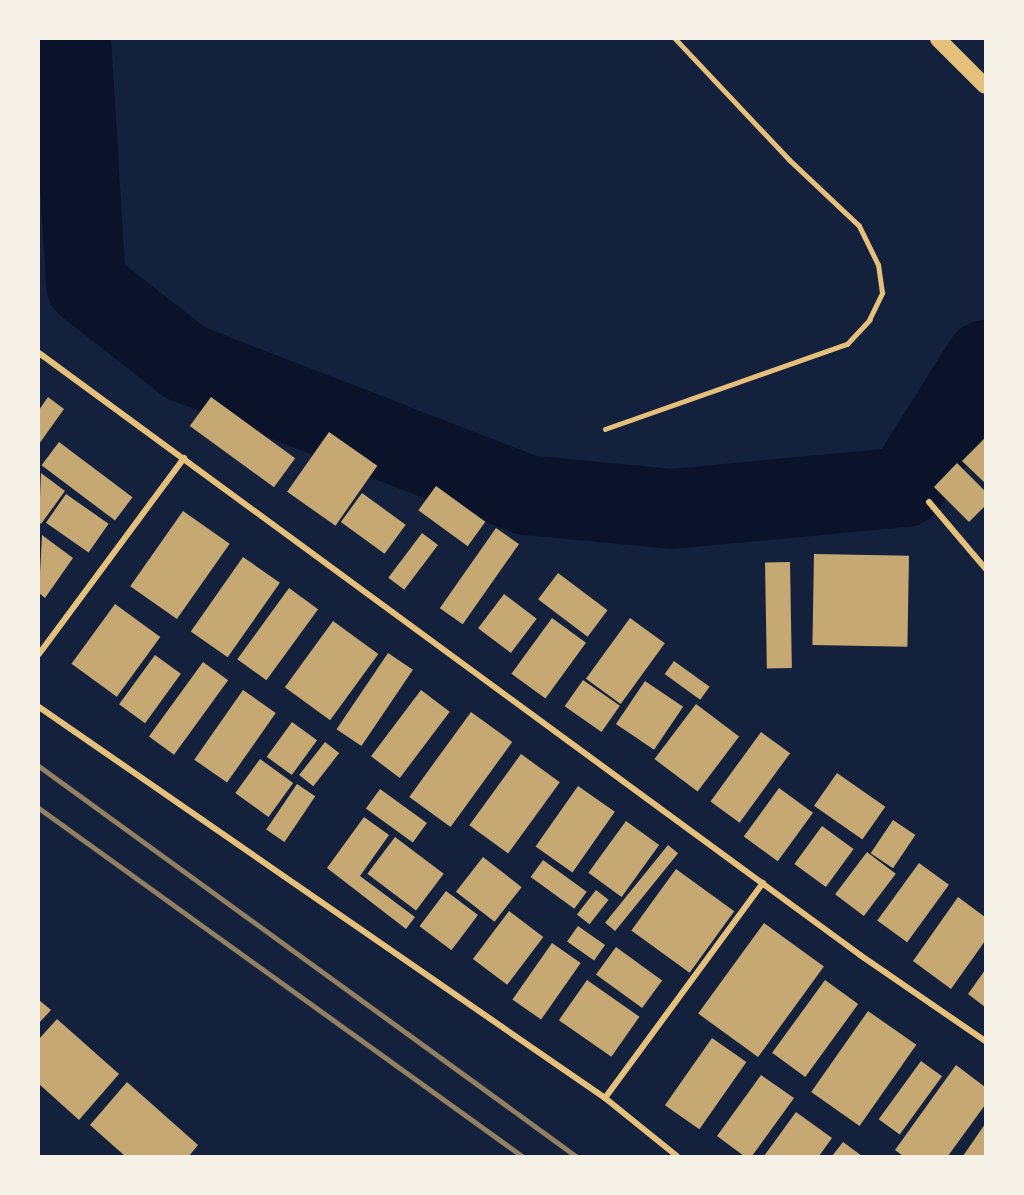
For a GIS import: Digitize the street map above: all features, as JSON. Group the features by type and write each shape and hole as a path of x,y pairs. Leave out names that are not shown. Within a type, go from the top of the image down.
{"highway":[{"path":"939,39 985,86"}],"street":[{"path":"39,353 764,883 985,1041"},
{"path":"39,654 184,458"},
{"path":"929,502 985,568"},
{"path":"39,707 605,1098 677,1156"},
{"path":"605,1098 764,883"}],"lane":[{"path":"605,429 847,344 869,320 882,293 878,265 859,226 789,160 675,39"}],"building":[{"path":"48,397 64,409 39,444 39,410"},
{"path":"211,397 295,458 274,487 190,426"},
{"path":"329,432 377,466 335,526 287,492"},
{"path":"985,438 985,483 962,461"},
{"path":"59,442 132,497 115,521 42,465"},
{"path":"957,463 985,491 985,506 969,522 934,487"},
{"path":"41,473 65,491 41,524 39,522"},
{"path":"436,486 485,522 468,546 418,510"},
{"path":"362,493 406,525 385,554 341,522"},
{"path":"66,494 109,524 89,552 46,523"},
{"path":"183,511 230,544 177,619 130,586"},
{"path":"496,528 519,544 463,624 440,608"},
{"path":"422,533 438,545 404,590 388,578"},
{"path":"42,535 73,558 45,598 39,593"},
{"path":"814,554 909,556 907,647 812,645"},
{"path":"243,557 280,583 228,657 191,632"},
{"path":"765,562 790,562 792,668 767,668"},
{"path":"558,573 608,610 588,637 538,599"},
{"path":"289,588 318,609 266,680 237,659"},
{"path":"504,594 537,619 511,653 478,628"},
{"path":"115,604 160,637 117,697 72,664"},
{"path":"552,618 586,643 545,699 511,674"},
{"path":"630,618 665,643 621,704 586,679"},
{"path":"333,621 378,654 330,720 285,687"},
{"path":"388,653 413,670 361,746 337,729"},
{"path":"155,655 181,674 145,723 119,704"},
{"path":"674,661 710,687 700,700 665,674"},
{"path":"203,662 228,680 174,755 149,736"},
{"path":"583,680 620,706 602,732 565,706"},
{"path":"645,681 683,707 654,750 616,724"},
{"path":"243,690 276,713 227,783 194,760"},
{"path":"421,690 450,712 400,778 371,756"},
{"path":"696,704 739,736 698,792 654,759"},
{"path":"471,712 512,742 451,827 409,797"},
{"path":"292,722 317,740 292,775 267,757"},
{"path":"761,732 790,753 740,823 710,802"},
{"path":"325,742 339,753 313,786 299,775"},
{"path":"521,754 560,782 508,853 469,825"},
{"path":"260,759 293,783 268,817 235,793"},
{"path":"837,773 885,807 862,840 814,806"},
{"path":"297,784 315,796 284,842 266,830"},
{"path":"578,786 615,812 572,872 536,847"},
{"path":"779,788 813,813 778,861 744,837"},
{"path":"380,789 427,823 413,843 366,808"},
{"path":"364,817 389,835 360,876 415,917 406,929 327,868"},
{"path":"893,820 915,835 893,868 871,853"},
{"path":"626,821 659,845 622,897 588,873"},
{"path":"822,826 854,849 826,887 794,864"},
{"path":"395,837 444,874 416,910 367,874"},
{"path":"668,845 678,853 615,931 605,923"},
{"path":"867,852 896,874 864,916 835,894"},
{"path":"483,857 522,887 495,922 456,892"},
{"path":"543,860 587,892 574,909 531,877"},
{"path":"919,863 949,885 907,942 877,920"},
{"path":"676,869 734,911 690,973 631,930"},
{"path":"596,890 609,900 590,924 577,914"},
{"path":"446,891 478,915 451,950 420,926"},
{"path":"958,897 985,917 985,941 951,989 913,961"},
{"path":"509,911 543,937 507,985 473,959"},
{"path":"764,923 824,966 758,1057 698,1014"},
{"path":"578,926 605,945 594,960 567,942"},
{"path":"552,943 581,963 541,1020 512,1000"},
{"path":"616,947 662,981 642,1008 596,975"},
{"path":"985,970 985,1007 968,994"},
{"path":"587,980 639,1017 611,1057 559,1020"},
{"path":"825,980 858,1004 805,1077 772,1053"},
{"path":"39,1000 51,1010 39,1023"},
{"path":"868,1011 916,1045 860,1126 811,1092"},
{"path":"57,1019 119,1074 79,1120 39,1084 39,1039"},
{"path":"712,1038 746,1062 699,1129 665,1105"},
{"path":"921,1061 942,1076 900,1135 879,1119"},
{"path":"956,1065 985,1087 985,1105 948,1156 903,1156 895,1150"},
{"path":"761,1075 794,1098 752,1156 744,1156 717,1136"},
{"path":"127,1082 198,1145 189,1156 125,1156 90,1125"},
{"path":"796,1112 832,1138 819,1156 764,1156"},
{"path":"985,1124 985,1156 963,1156"},
{"path":"843,1142 862,1156 832,1156"}],"waterway":[{"path":"71,39 86,285 186,363 527,495 672,509 905,487 985,360"}],"railway":[{"path":"39,766 576,1156"},
{"path":"39,808 522,1156"}]}
